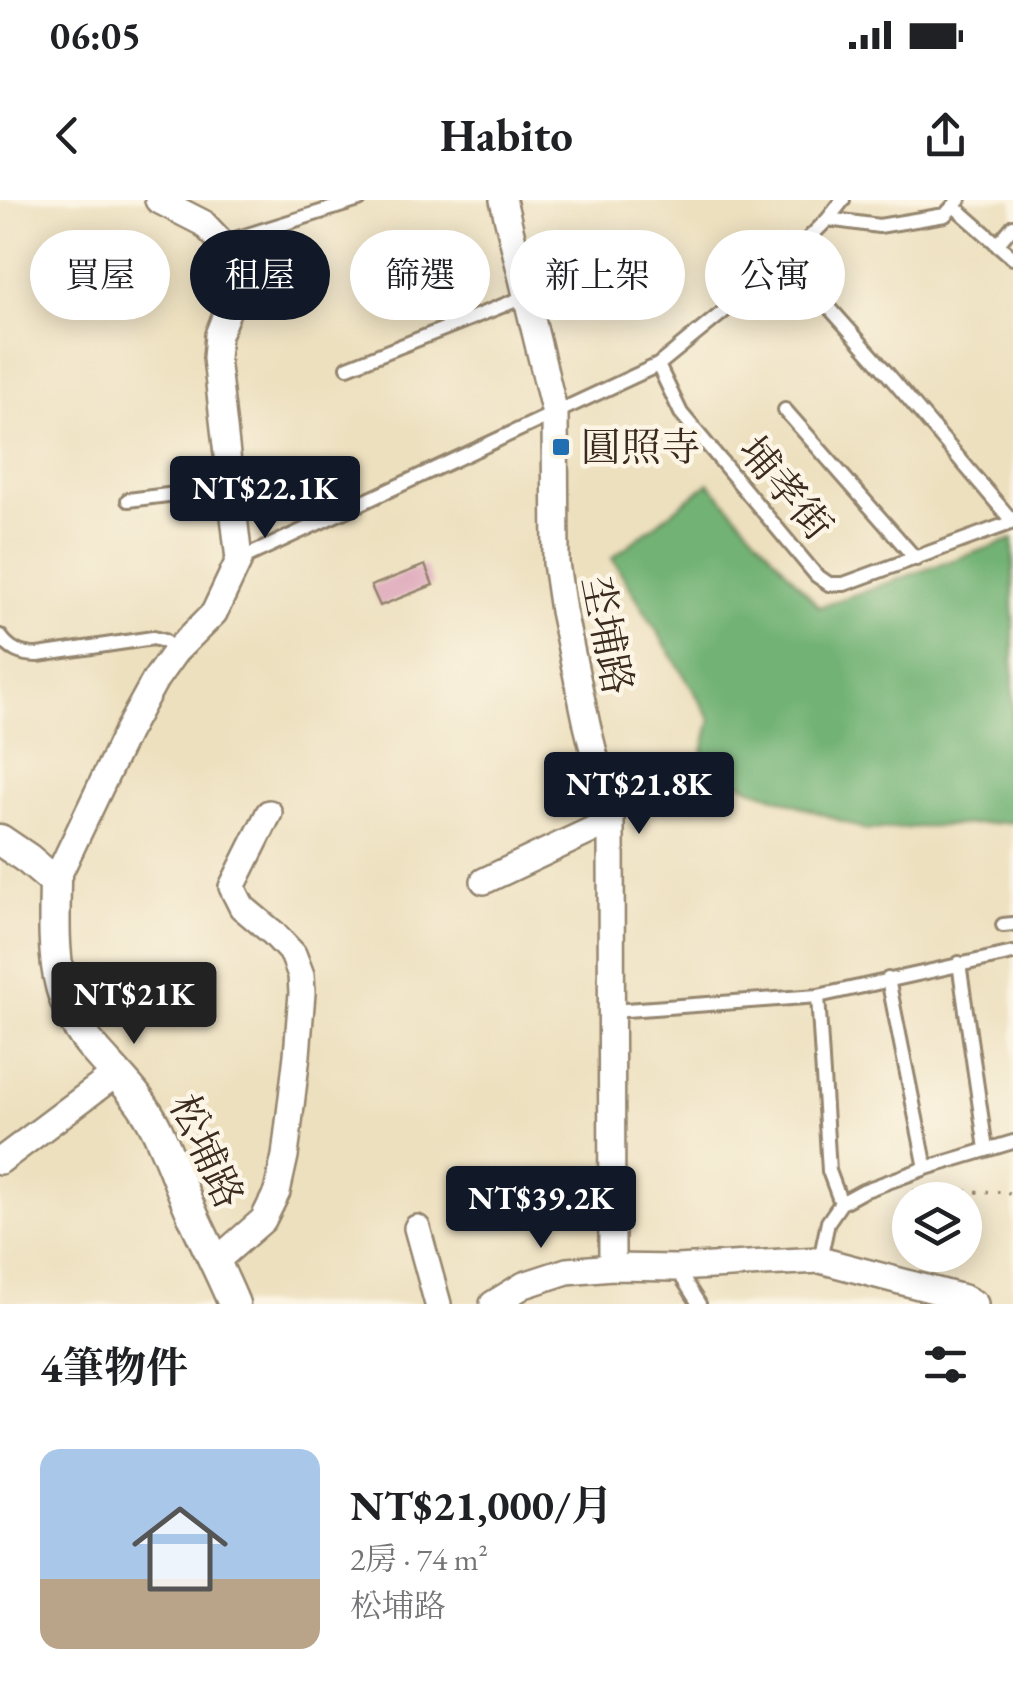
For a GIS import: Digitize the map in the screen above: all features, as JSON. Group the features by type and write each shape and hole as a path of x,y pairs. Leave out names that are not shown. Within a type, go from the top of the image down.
{"street":[{"path":"158,200 209,230"},
{"name":"坔埔路","path":"503,200 510,230"},
{"path":"0,840 55,882 154,680 214,612 239,560 216,358 224,320"},
{"name":"坔埔路","path":"532,320 554,414 556,563 563,611 611,821 612,1266"},
{"path":"216,1261 263,1220 278,1192 294,1088 301,975 293,954 242,908 232,887 270,813"},
{"path":"484,881 611,821"},
{"name":"松埔路","path":"55,882 54,950 59,985 73,1020 136,1094 156,1126 234,1304"},
{"path":"0,1160 117,1073"},
{"path":"418,1228 438,1304"},
{"path":"493,1304 524,1285 567,1271 612,1266 676,1268 820,1260 964,1298 974,1304"}],"lane":[{"path":"263,230 358,200"},
{"path":"817,230 843,200"},
{"path":"828,219 879,226 946,215 956,203 1013,258"},
{"path":"997,245 1013,226"},
{"path":"348,367 510,303"},
{"path":"239,560 658,365 713,320"},
{"path":"784,410 916,558 1013,522 840,320"},
{"name":"埔孝街","path":"658,365 682,413 816,576 829,584 844,584 916,558"},
{"path":"128,500 231,488"},
{"path":"1,638 24,655 153,638 164,641 175,652"},
{"path":"612,1011 818,996 1013,952"},
{"path":"958,963 986,1149"},
{"path":"888,979 926,1168"},
{"path":"818,996 829,1171 840,1204"},
{"path":"820,1260 828,1222 840,1204 863,1191 926,1168 1013,1142"},
{"path":"676,1268 699,1304"}],"path":[{"path":"863,1191 1013,1195"}],"green space":[{"path":"709,483 819,607 1013,539 1013,822 866,830 753,789 700,763 711,719 612,558"}],"building":[{"path":"425,565 433,585 380,606 371,586"}],"place":[{"name":"圓照寺","path":"561,447"}]}
